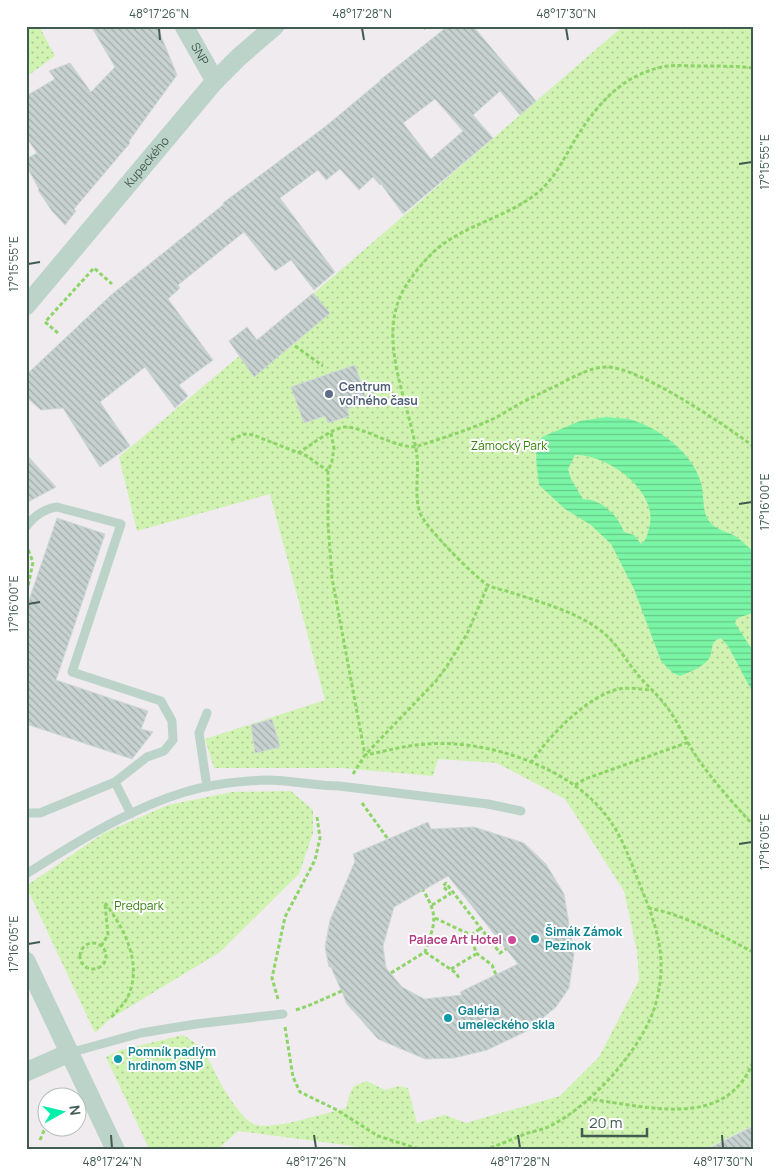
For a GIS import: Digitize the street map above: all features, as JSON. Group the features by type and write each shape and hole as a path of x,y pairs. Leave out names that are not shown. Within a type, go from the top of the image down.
{"street":[{"name":"SNP","path":"184,26 216,82"},
{"name":"Kupeckého","path":"26,306 216,82 239,57 274,26"},
{"path":"26,961 115,1149"},
{"path":"26,1072 68,1053"}],"lane":[{"path":"26,813 40,813 115,782 147,757 164,751 173,740 172,721 161,701 72,672 121,524 57,507 47,508 28,525"},
{"path":"208,714 198,733 208,787"},
{"path":"26,874 86,837 131,814 164,799 208,787 268,780 339,786 488,804 521,811"},
{"path":"115,782 131,814"},
{"path":"68,1053 141,1033 196,1024 283,1014"}],"path":[{"path":"423,26 427,30"},
{"path":"753,68 724,65 669,66 650,71 622,84 597,107 552,178 539,192 507,213 444,243 418,270 402,293 397,305 393,334 394,356 415,447 418,503 424,520 469,568 488,585 574,616 596,627 616,646 636,673 662,700 678,722 698,758 753,825"},
{"path":"58,333 45,322 94,268 112,284"},
{"path":"295,346 323,366"},
{"path":"298,453 344,427 364,431 380,438 415,447 487,422 584,372 595,368 607,367 630,372 659,387 753,446"},
{"path":"231,440 244,434 253,435 319,463 328,471"},
{"path":"26,544 33,562 26,596"},
{"path":"339,786 354,773 365,755 436,681 467,634 488,585"},
{"path":"530,763 539,750 593,699 620,688 652,690"},
{"path":"575,785 585,779 689,742"},
{"path":"361,802 388,839"},
{"path":"317,817 320,838 314,860 285,917 272,978 283,1014 293,1077 300,1092 337,1110 378,1136 419,1149"},
{"path":"432,905 450,894 443,886 446,883 500,953 506,948"},
{"path":"390,972 425,952 434,918 432,905 423,890"},
{"path":"101,946 108,935 105,903 116,918 125,936 131,955 133,971 129,994 110,1019"},
{"path":"648,908 664,911 702,926 753,952"},
{"path":"434,918 471,935"},
{"path":"471,935 481,928"},
{"path":"471,935 476,954 492,965 496,975"},
{"path":"93,943 101,946 105,952 103,964 97,969 84,966 80,958 85,946 93,943"},
{"path":"425,952 451,969 460,980"},
{"path":"451,969 476,954"},
{"path":"283,1014 342,991"},
{"path":"587,1099 663,1110 684,1109 714,1103 735,1090 744,1081 753,1062"}],"green space":[{"path":"26,26 39,26 55,56 26,77"},
{"name":"Zámocký Park","path":"623,26 753,26 753,1125 706,1149 375,1149 238,1131 218,1149 149,1149 106,1057 121,1050 183,1035 202,1050 235,1106 246,1118 256,1125 264,1126 287,1123 346,1108 354,1086 367,1081 385,1090 399,1086 408,1088 417,1123 445,1115 466,1123 560,1096 599,1057 639,980 637,951 624,891 565,799 497,763 438,759 433,776 341,768 214,768 205,739 325,700 270,494 137,531 119,457 313,294"},
{"name":"Predpark","path":"291,791 313,810 313,833 299,874 220,952 110,1019 95,1033 26,886 104,833 168,805 232,792"}],"shaded area":[{"path":"606,417 629,419 652,428 664,436 684,454 698,475 702,487 704,509 709,521 715,527 738,538 753,551 753,613 737,618 735,623 753,651 753,693 728,646 721,638 714,642 710,657 702,665 680,676 673,673 661,661 634,589 611,544 591,525 565,509 539,485 536,454 542,437 580,421","holes":["575,455 588,456 616,468 639,489 647,501 650,514 649,528 646,539 641,544 634,535 624,532 608,509 593,500 583,499 571,479 568,469"]}],"building":[{"path":"91,26 157,26 177,75 129,141 130,143 74,209 76,211 65,225 52,211 38,190 26,165 26,159 37,153 26,137 26,96 55,79 49,71 70,63 91,92 115,67"},
{"path":"448,26 473,26 536,101 520,115 500,91 473,115 493,138 403,214 381,184 373,177 359,190 340,169 326,180 318,170 280,198 335,272 314,290 291,260 275,271 244,232 178,285 180,288 168,299 213,360 179,385 188,396 175,408 145,367 100,402 130,446 100,467 63,408 41,410 26,397 26,375 111,295 223,203 326,126","holes":["435,99 463,131 431,159 403,123"]},
{"path":"313,293 330,313 254,377 229,341 247,327 257,340"},
{"name":"Centrum voľného času","path":"355,365 367,401 347,409 349,416 328,423 325,416 304,423 291,387"},
{"path":"26,454 56,487 26,503"},
{"path":"57,518 105,534 56,680 148,711 141,729 153,732 132,759 26,724 26,609"},
{"path":"272,719 280,747 255,753 251,725"},
{"name":"Šimák Zámok Pezinok","path":"428,822 431,829 474,827 524,843 546,864 564,894 574,954 569,988 556,1007 527,1031 487,1050 454,1058 425,1059 378,1039 347,1004 331,967 329,967 325,947 330,920 355,861 353,854","holes":["448,876 518,964 460,992 462,995 424,999 402,987 386,968 383,946 394,907"]},
{"path":"753,1126 753,1145 746,1149 708,1149"}],"place":[{"name":"Centrum voľného času","path":"329,394"},
{"name":"Šimák Zámok Pezinok","path":"535,939"},
{"name":"Palace Art Hotel","path":"512,940"},
{"name":"Galéria umeleckého skla","path":"448,1018"},
{"name":"Pomník padlým hrdinom SNP","path":"118,1059"}]}
